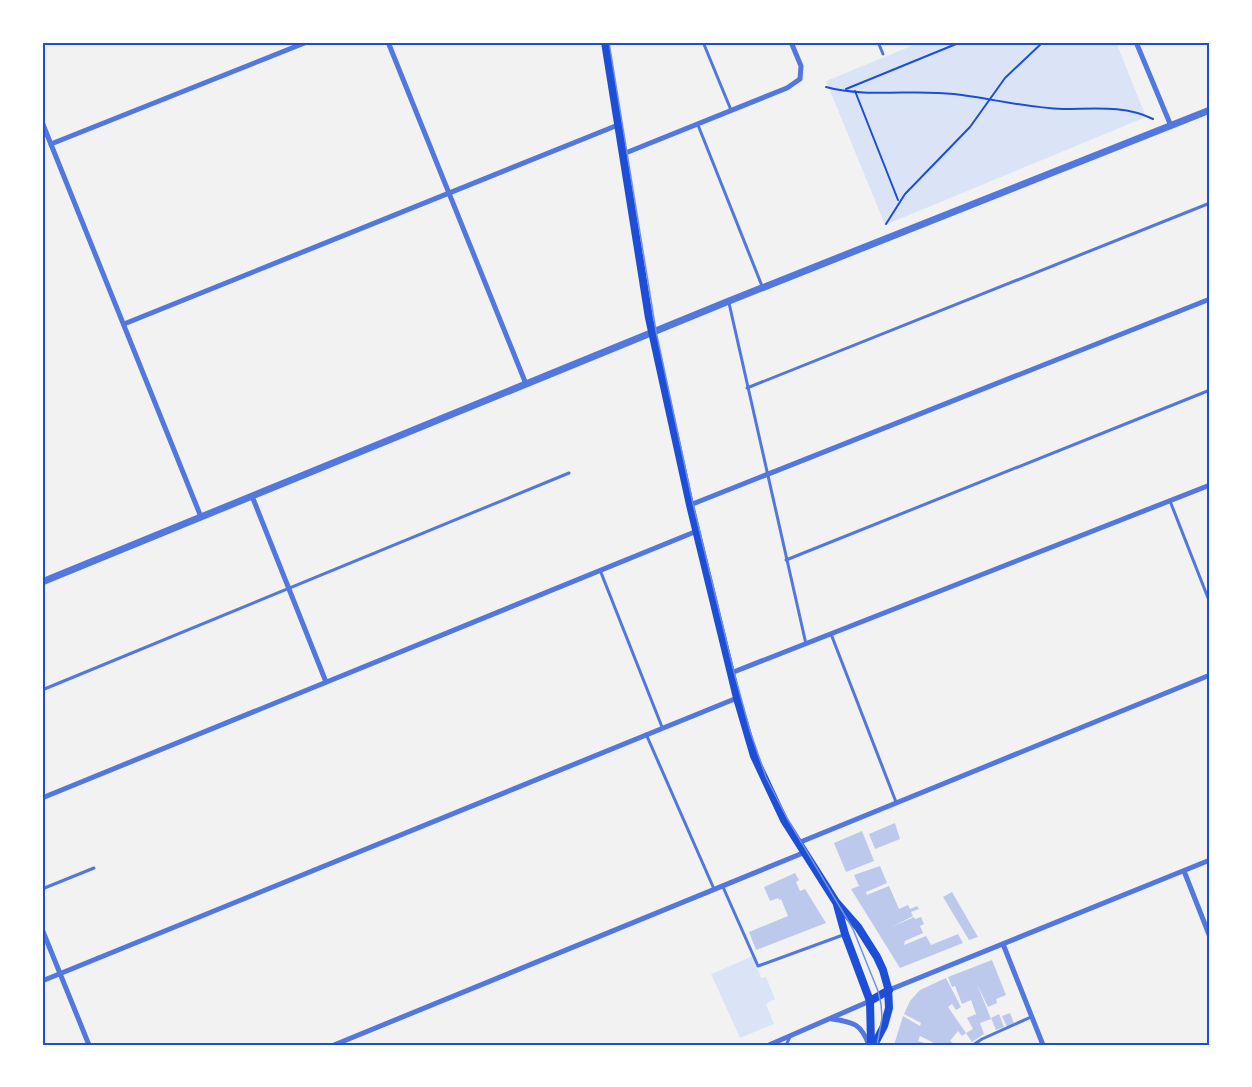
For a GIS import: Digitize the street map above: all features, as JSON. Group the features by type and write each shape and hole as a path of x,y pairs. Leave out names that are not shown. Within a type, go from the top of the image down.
{"main road":[{"path":"605,42 652,332 690,505 737,698 760,771 773,799 803,853 836,902 858,927 877,957 889,990 886,1019 872,1045"},
{"path":"836,902 844,934 870,1000 872,1045"},
{"path":"870,1000 889,990"}],"street":[{"path":"51,144 307,42"},
{"path":"388,42 526,384"},
{"path":"622,154 787,88 800,79 801,66 791,42"},
{"path":"1136,44 1171,126"},
{"path":"42,582 652,332 1210,110"},
{"path":"42,122 201,517"},
{"path":"124,324 618,125"},
{"path":"690,505 1210,299"},
{"path":"731,673 1210,485"},
{"path":"252,496 326,682"},
{"path":"42,798 697,531"},
{"path":"798,843 1210,675"},
{"path":"42,981 737,698"},
{"path":"334,1045 803,853"},
{"path":"889,990 1210,860"},
{"path":"1184,871 1210,936"},
{"path":"42,929 89,1045"},
{"path":"1003,944 1043,1045"},
{"path":"769,1045 870,1000"},
{"path":"831,1018 857,1025 872,1045"}],"lane":[{"path":"703,42 731,110"},
{"path":"878,42 883,54"},
{"path":"1136,44 1144,42"},
{"path":"698,123 762,288"},
{"path":"747,388 1210,203"},
{"path":"729,301 806,644"},
{"path":"786,560 1210,390"},
{"path":"42,690 569,473"},
{"path":"1170,501 1210,603"},
{"path":"600,570 662,727"},
{"path":"831,634 896,802"},
{"path":"646,734 714,889"},
{"path":"42,889 94,868"},
{"path":"723,885 758,966 844,934"},
{"path":"973,1045 1032,1017"},
{"path":"786,1045 790,1036"}],"path":[{"path":"826,87 846,89 961,42"},
{"path":"886,224 899,202 970,127 1005,78 1043,42"},
{"path":"846,89 855,92 952,94 1021,106 1119,109 1139,112 1153,119"},
{"path":"855,92 899,202"}],"shaded area":[{"path":"921,42 1116,42 1146,117 885,225 826,81"},
{"path":"753,956 761,978 766,977 775,999 766,1004 774,1024 740,1038 711,974"}],"building":[{"path":"895,823 900,839 875,849 869,834"},
{"path":"862,831 874,861 846,872 834,843"},
{"path":"880,866 887,883 866,892 867,895 889,886 899,909 908,905 910,909 917,906 919,909 911,912 913,916 892,927 914,917 915,919 921,917 924,924 920,926 923,933 905,941 904,945 926,936 931,945 958,934 963,943 900,968 851,889 859,886 854,875"},
{"path":"795,873 799,880 796,882 800,891 805,889 826,923 756,950 749,932 788,916 781,899 770,901 764,887"},
{"path":"952,892 978,937 969,940 943,897"},
{"path":"992,960 1006,995 996,999 997,1003 988,1007 977,984 991,1019 980,1023 984,1034 972,1042 966,1033 973,1029 967,1018 976,1014 971,1000 962,1004 955,986 952,987 948,977"},
{"path":"946,978 961,1007 956,1010 952,1004 948,1007 966,1033 962,1036 958,1031 950,1041 956,1045 938,1045 920,1036 918,1041 931,1045 894,1045 903,1016 920,1026 921,1023 904,1014 910,1001 920,990"},
{"path":"1010,1013 1014,1023 1007,1027 1002,1016"},
{"path":"999,1014 1004,1027 996,1030 991,1018"}],"tram line":[{"path":"609,42 656,331 693,504 734,672 750,731 766,777 787,818 853,929 878,991 882,1018 877,1045"}]}
